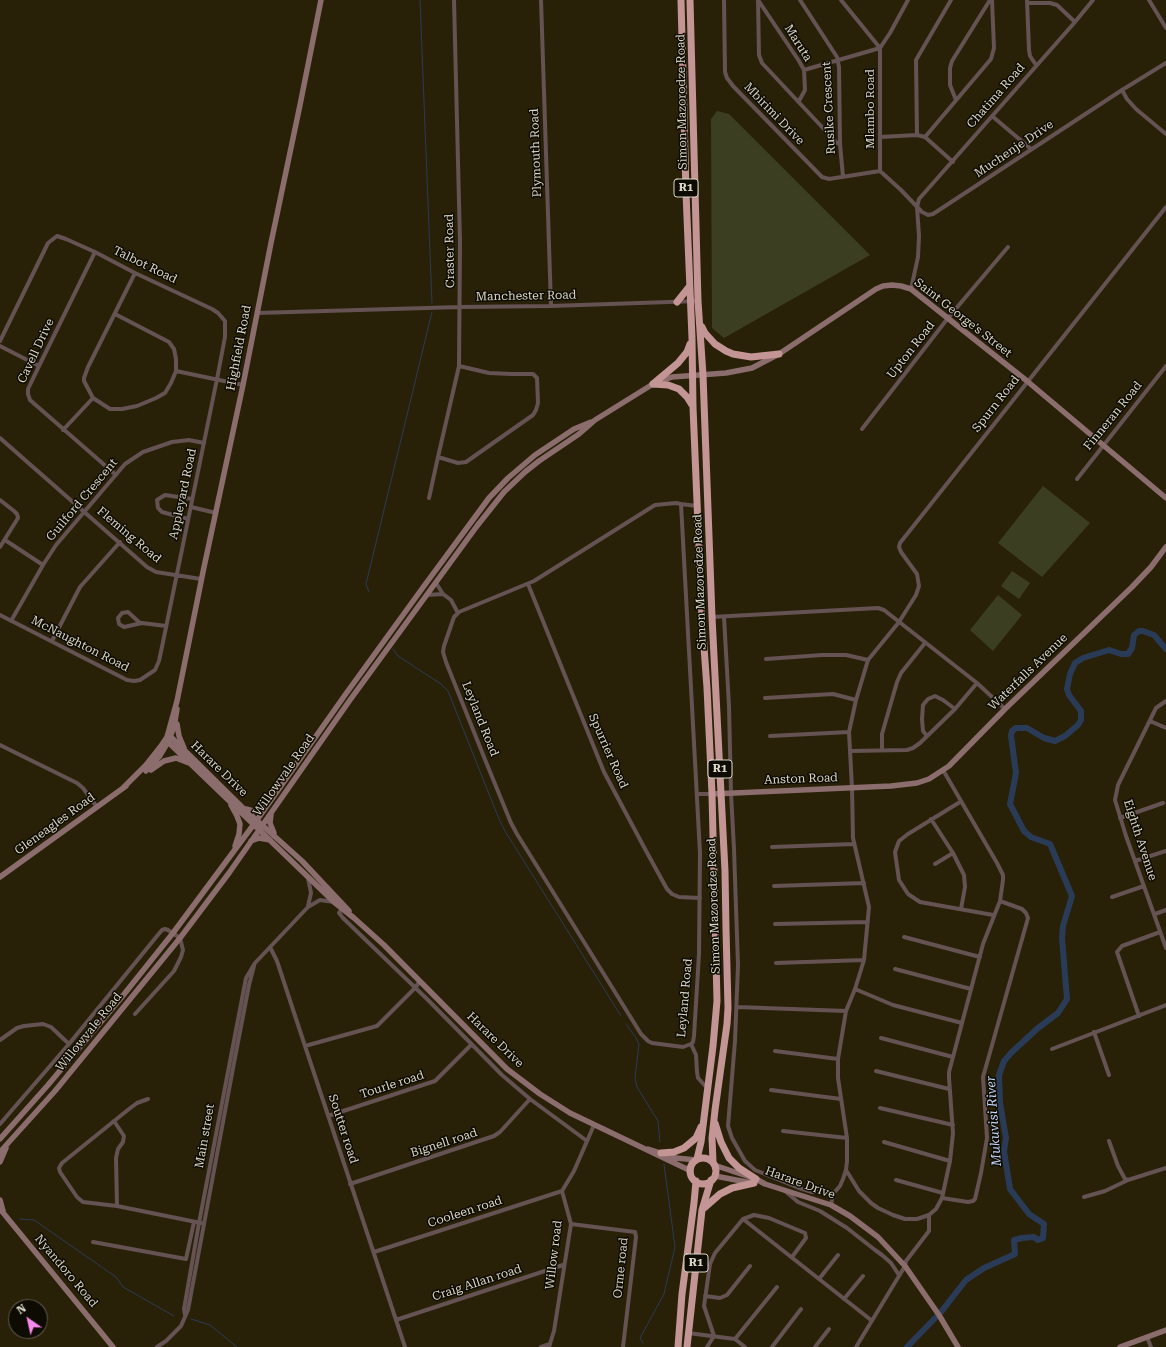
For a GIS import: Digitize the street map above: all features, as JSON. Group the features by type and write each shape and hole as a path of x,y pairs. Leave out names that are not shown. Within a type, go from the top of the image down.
{"highway":[{"name":"Simon Mazorodze Road","path":"681,0 689,287 692,338 698,376 693,407 702,620 712,794 717,1001 716,1023 704,1123 697,1160 693,1163 690,1172"},
{"name":"Simon Mazorodze Road","path":"690,0 697,270 700,323 698,376 722,793 728,1008 712,1138 714,1164 716,1170 713,1178"},
{"path":"690,301 693,298 693,282 697,270"},
{"path":"677,302 689,287"},
{"path":"700,323 709,339 726,351 751,357 780,354"},
{"path":"653,384 684,357 692,338"},
{"path":"653,384 668,385 679,389 687,397 693,407"},
{"path":"714,1121 721,1142 729,1158 755,1181"},
{"path":"661,1153 674,1152 684,1148 696,1138 704,1123"},
{"path":"697,1160 706,1158 714,1164"},
{"path":"690,1172 696,1181 704,1183 713,1178"},
{"name":"R1","path":"687,1347 702,1210 713,1178"},
{"name":"R1","path":"678,1347 682,1294 696,1181"},
{"path":"702,1210 720,1194 732,1188 755,1181"}],"main road":[{"name":"Highfield Road","path":"168,738 243,385 270,243 321,0"},
{"name":"Saint George's Street","path":"698,376 752,368 780,354 876,289 883,286 901,286 911,289 948,318 1103,444 1165,497"},
{"name":"Willowvale Road","path":"0,1139 48,1085 173,933 255,822 424,586 499,487 535,455 574,429 595,420 653,384 672,377 698,376"},
{"name":"Willowvale Road","path":"0,1152 55,1091 180,938 271,813 350,700 487,514 512,483 539,461 579,434 595,420"},
{"name":"Waterfalls Avenue","path":"891,786 917,783 929,779 943,770 1136,583 1151,567 1166,547"},
{"name":"Highfield Road","path":"168,738 176,720 177,700"},
{"path":"176,720 179,736 187,753"},
{"name":"Harare Drive","path":"168,738 187,753 242,807 255,822"},
{"name":"Harare Drive","path":"168,738 191,764 227,798 302,861 354,918 420,981 507,1069 540,1094 570,1113 690,1172"},
{"name":"Gleneagles Road","path":"0,877 141,775 156,762 168,738"},
{"name":"Gleneagles Road","path":"123,788 152,760 168,738"},
{"path":"141,775 164,762 176,758 191,764"},
{"name":"Anston Road","path":"712,794 891,786"},
{"path":"227,798 240,824 235,848"},
{"path":"242,807 250,810 258,810 268,804"},
{"path":"251,841 262,837 273,838 270,826 271,813"},
{"name":"Harare Drive","path":"273,838 334,902 354,918"},
{"path":"0,1162 8,1144"},
{"name":"Harare Drive","path":"643,1148 676,1158 697,1160"},
{"name":"Harare Drive","path":"714,1164 755,1181 831,1205 850,1216 878,1237 904,1266 939,1315 958,1347"},
{"path":"713,1178 755,1181"},
{"path":"0,1200 2,1211"},
{"name":"Nyandoro Road","path":"2,1211 114,1347"},
{"path":"1120,1347 1166,1330"}],"street":[{"name":"Craster Road","path":"430,498 459,366 460,242 454,0"},
{"name":"Plymouth Road","path":"541,0 551,306"},
{"name":"Mbirimi Drive","path":"724,0 725,72 727,78 822,177 829,179 880,171"},
{"name":"Maruta","path":"758,0 799,60 804,70 805,90 799,101"},
{"path":"758,0 760,58 762,63 837,143 840,144"},
{"name":"Rusike Crescent","path":"800,0 838,60 840,144 843,177"},
{"path":"841,0 880,48"},
{"path":"804,70 880,48 908,0"},
{"path":"917,135 916,60 951,0"},
{"path":"925,138 956,100 965,92 991,59 994,48 991,0"},
{"path":"956,100 950,85 950,68 952,61 991,0"},
{"name":"Chatima Road","path":"917,207 919,199 953,162 1093,0"},
{"path":"1149,0 1166,28"},
{"path":"1036,65 1030,56 1029,50 1027,2 1050,3 1057,5 1075,22"},
{"name":"Mlambo Road","path":"880,48 880,171"},
{"name":"Muchenje Drive","path":"880,171 917,207 928,215 938,212 1031,149 1166,63"},
{"path":"1122,90 1127,99 1136,109 1166,134"},
{"path":"992,116 1031,149"},
{"path":"880,137 917,135 925,138 953,162"},
{"path":"911,289 918,257 919,236 917,207"},
{"name":"Spurn Road","path":"868,660 899,622 916,595 919,586 917,574 901,552 899,547 900,543 1166,207"},
{"name":"Talbot Road","path":"1,337 48,243 57,236 96,252 135,273 212,309 222,317"},
{"name":"Upton Road","path":"862,429 948,318 1008,247"},
{"name":"Cavell Drive","path":"96,252 39,366 28,389 28,394 30,400 116,475"},
{"path":"115,314 169,342 175,352 176,371 165,393 137,406 122,409 110,409 93,398 84,381 85,375 135,273"},
{"name":"Manchester Road","path":"257,313 698,301"},
{"name":"Appleyard Road","path":"151,674 159,662 217,379 225,329 225,321 222,317"},
{"path":"0,346 39,366"},
{"path":"438,457 458,463 466,462 533,414 538,403 537,378 533,374 489,373 459,366"},
{"name":"Finneran Road","path":"1077,478 1166,366"},
{"path":"176,371 243,385"},
{"path":"64,430 93,398"},
{"name":"Fleming Road","path":"0,438 147,567 176,576 201,580"},
{"name":"Guilford Crescent","path":"11,621 56,545 125,464 143,452 172,442 183,440 204,442"},
{"path":"188,518 162,512 158,508 157,500 165,495 192,499"},
{"path":"0,500 14,511 18,518 0,547"},
{"path":"436,583 443,594 451,600 458,613 542,577 651,507 659,504 676,503 698,506"},
{"name":"Leyland Road","path":"458,613 454,617 444,646 444,657 486,762 517,834 641,1034 648,1041 657,1045 683,1047 691,1044 693,1039 696,1010 700,853 698,794 681,504"},
{"path":"190,507 216,513"},
{"path":"5,540 43,565"},
{"path":"52,641 80,587 120,542"},
{"name":"Spurrier Road","path":"528,584 604,772 645,849 667,888 672,894 679,897 700,898"},
{"path":"427,595 443,594"},
{"path":"712,618 873,607 884,610 977,683 1005,709"},
{"path":"140,623 128,612 122,613 118,618 119,624 124,627 140,623 166,626"},
{"name":"McNaughton Road","path":"0,615 127,680 136,681 151,674"},
{"path":"724,617 729,706 738,965 737,1007 728,1126 732,1138 746,1161 755,1170 799,1188 812,1192 828,1192 833,1194"},
{"path":"882,750 882,734 897,682 901,673 925,643"},
{"path":"766,659 846,655 868,660 856,700 849,732 853,838 869,902 868,922 864,960 846,1011 838,1059 838,1078 847,1138 846,1170 840,1186 833,1194 831,1205"},
{"path":"850,751 907,750 913,748 955,709 977,683"},
{"path":"765,698 833,694 856,700"},
{"path":"927,736 923,731 922,719 923,705 928,699 935,696 944,700 955,709"},
{"name":"Eighth Avenue","path":"1166,701 1158,706 1118,784 1115,803 1166,948"},
{"path":"1150,721 1166,728"},
{"path":"770,736 849,732"},
{"path":"0,745 77,783 97,807"},
{"path":"846,1170 859,1191 871,1203 878,1208 905,1219 917,1219 929,1215 936,1209 942,1195 953,1143 949,1078 953,1057 984,940 1000,901 1003,880 1000,868 960,802 943,770"},
{"path":"698,794 712,794"},
{"path":"960,802 903,837 896,846 895,852 899,880 908,894 920,902 993,915"},
{"path":"1120,818 1163,802"},
{"path":"931,819 953,853 965,881 961,909"},
{"path":"723,828 733,827"},
{"path":"772,847 854,844"},
{"path":"1135,861 1166,851"},
{"path":"935,864 953,853"},
{"path":"308,876 311,893 308,907"},
{"path":"774,886 864,883"},
{"path":"1112,897 1144,886"},
{"name":"Main street","path":"157,1347 166,1341 181,1326 185,1315 184,1309 244,983 255,963 308,907 320,900 334,902"},
{"path":"896,1180 968,1202 975,1199 987,1138 983,1077 1028,918 1022,909 1000,901"},
{"path":"342,909 339,913 342,918 502,1075 530,1099 587,1141"},
{"path":"1155,914 1166,910"},
{"path":"775,924 868,922"},
{"path":"0,1124 69,1044 157,936 165,929 180,938 183,950 181,957 174,971 135,1014"},
{"path":"1139,1016 1117,952 1122,946 1160,932"},
{"path":"904,937 980,957"},
{"name":"Soutter road","path":"270,947 277,961 306,1046 404,1347"},
{"path":"776,962 864,960"},
{"path":"895,969 971,990"},
{"path":"306,1046 378,1026 420,981"},
{"path":"855,989 893,1005 962,1023"},
{"path":"1052,1049 1166,1005"},
{"path":"737,1007 846,1011"},
{"path":"0,1040 17,1028 43,1024 51,1027 69,1044"},
{"path":"1094,1032 1109,1075"},
{"path":"881,1038 953,1057"},
{"path":"691,1044 696,1055 698,1078 708,1089"},
{"name":"Tourle road","path":"328,1116 435,1082 471,1045"},
{"path":"775,1051 838,1059"},
{"path":"876,1071 950,1089"},
{"path":"771,1090 841,1099"},
{"path":"148,1099 134,1105 62,1163 59,1170 61,1175 80,1200 201,1223"},
{"name":"Bignell road","path":"350,1184 494,1136 500,1132 530,1099"},
{"path":"880,1108 953,1126"},
{"path":"114,1121 124,1136 116,1158 117,1206"},
{"path":"562,1191 574,1171 594,1125"},
{"path":"783,1130 847,1138"},
{"path":"1109,1141 1118,1166 1125,1179 1128,1180"},
{"path":"884,1142 950,1161"},
{"path":"1084,1197 1105,1191 1128,1180 1166,1168"},
{"path":"781,1189 798,1202 820,1211 847,1228 891,1263 899,1275"},
{"name":"Willow road","path":"549,1346 554,1330 570,1224 562,1191"},
{"name":"Cooleen road","path":"374,1252 562,1191"},
{"path":"714,1336 704,1306 712,1258 744,1219 754,1215 769,1218 805,1233 806,1238 792,1258"},
{"path":"856,1347 906,1261 929,1231 929,1215"},
{"path":"744,1219 871,1320"},
{"path":"93,1242 186,1259 194,1222"},
{"name":"Orme road","path":"570,1224 635,1232 636,1237 622,1347"},
{"path":"819,1279 838,1255"},
{"name":"Craig Allan road","path":"396,1320 563,1265"},
{"path":"705,1296 720,1298 727,1295 750,1266"},
{"path":"844,1299 863,1276"},
{"path":"735,1339 777,1287"},
{"path":"772,1347 801,1309"},
{"path":"815,1347 829,1329"},
{"path":"688,1333 735,1339 745,1347"},
{"path":"707,1347 714,1336"},
{"path":"1147,1337 1151,1347"},
{"path":"542,1347 549,1346"}],"green space":[{"path":"717,111 729,114 870,255 724,338 712,328 711,119"},
{"path":"1043,486 1090,523 1042,577 998,543"},
{"path":"1012,571 1030,583 1019,599 1001,586"},
{"path":"998,595 1022,615 993,651 970,630"}],"waterway":[{"path":"420,0 432,303"},
{"path":"369,592 366,584 432,312"},
{"name":"Mukuvisi River","path":"907,1347 941,1312 966,1280 984,1268 1015,1254 1014,1240 1034,1237 1038,1240 1043,1238 1044,1224 1029,1214 1010,1189 1004,1151 1006,1138 1000,1103 999,1075 1004,1061 1012,1052 1038,1028 1058,1013 1067,999 1062,938 1063,926 1072,896 1050,844 1031,837 1024,831 1010,804 1016,773 1011,736 1012,731 1016,728 1027,728 1044,738 1055,741 1065,736 1078,725 1081,720 1081,711 1069,695 1067,689 1070,674 1075,663 1083,658 1109,650 1121,654 1128,654 1132,648 1134,635 1139,631 1154,635 1166,649"},
{"path":"393,649 398,656 441,684 448,691 505,831 621,1016"},
{"path":"626,1024 639,1044 635,1078 637,1087 658,1121 660,1142"},
{"path":"643,1343 640,1338 664,1294 675,1247 664,1164"},
{"path":"20,1219 34,1220 116,1277 123,1287 174,1316"},
{"path":"191,1319 210,1325 237,1347"}]}
